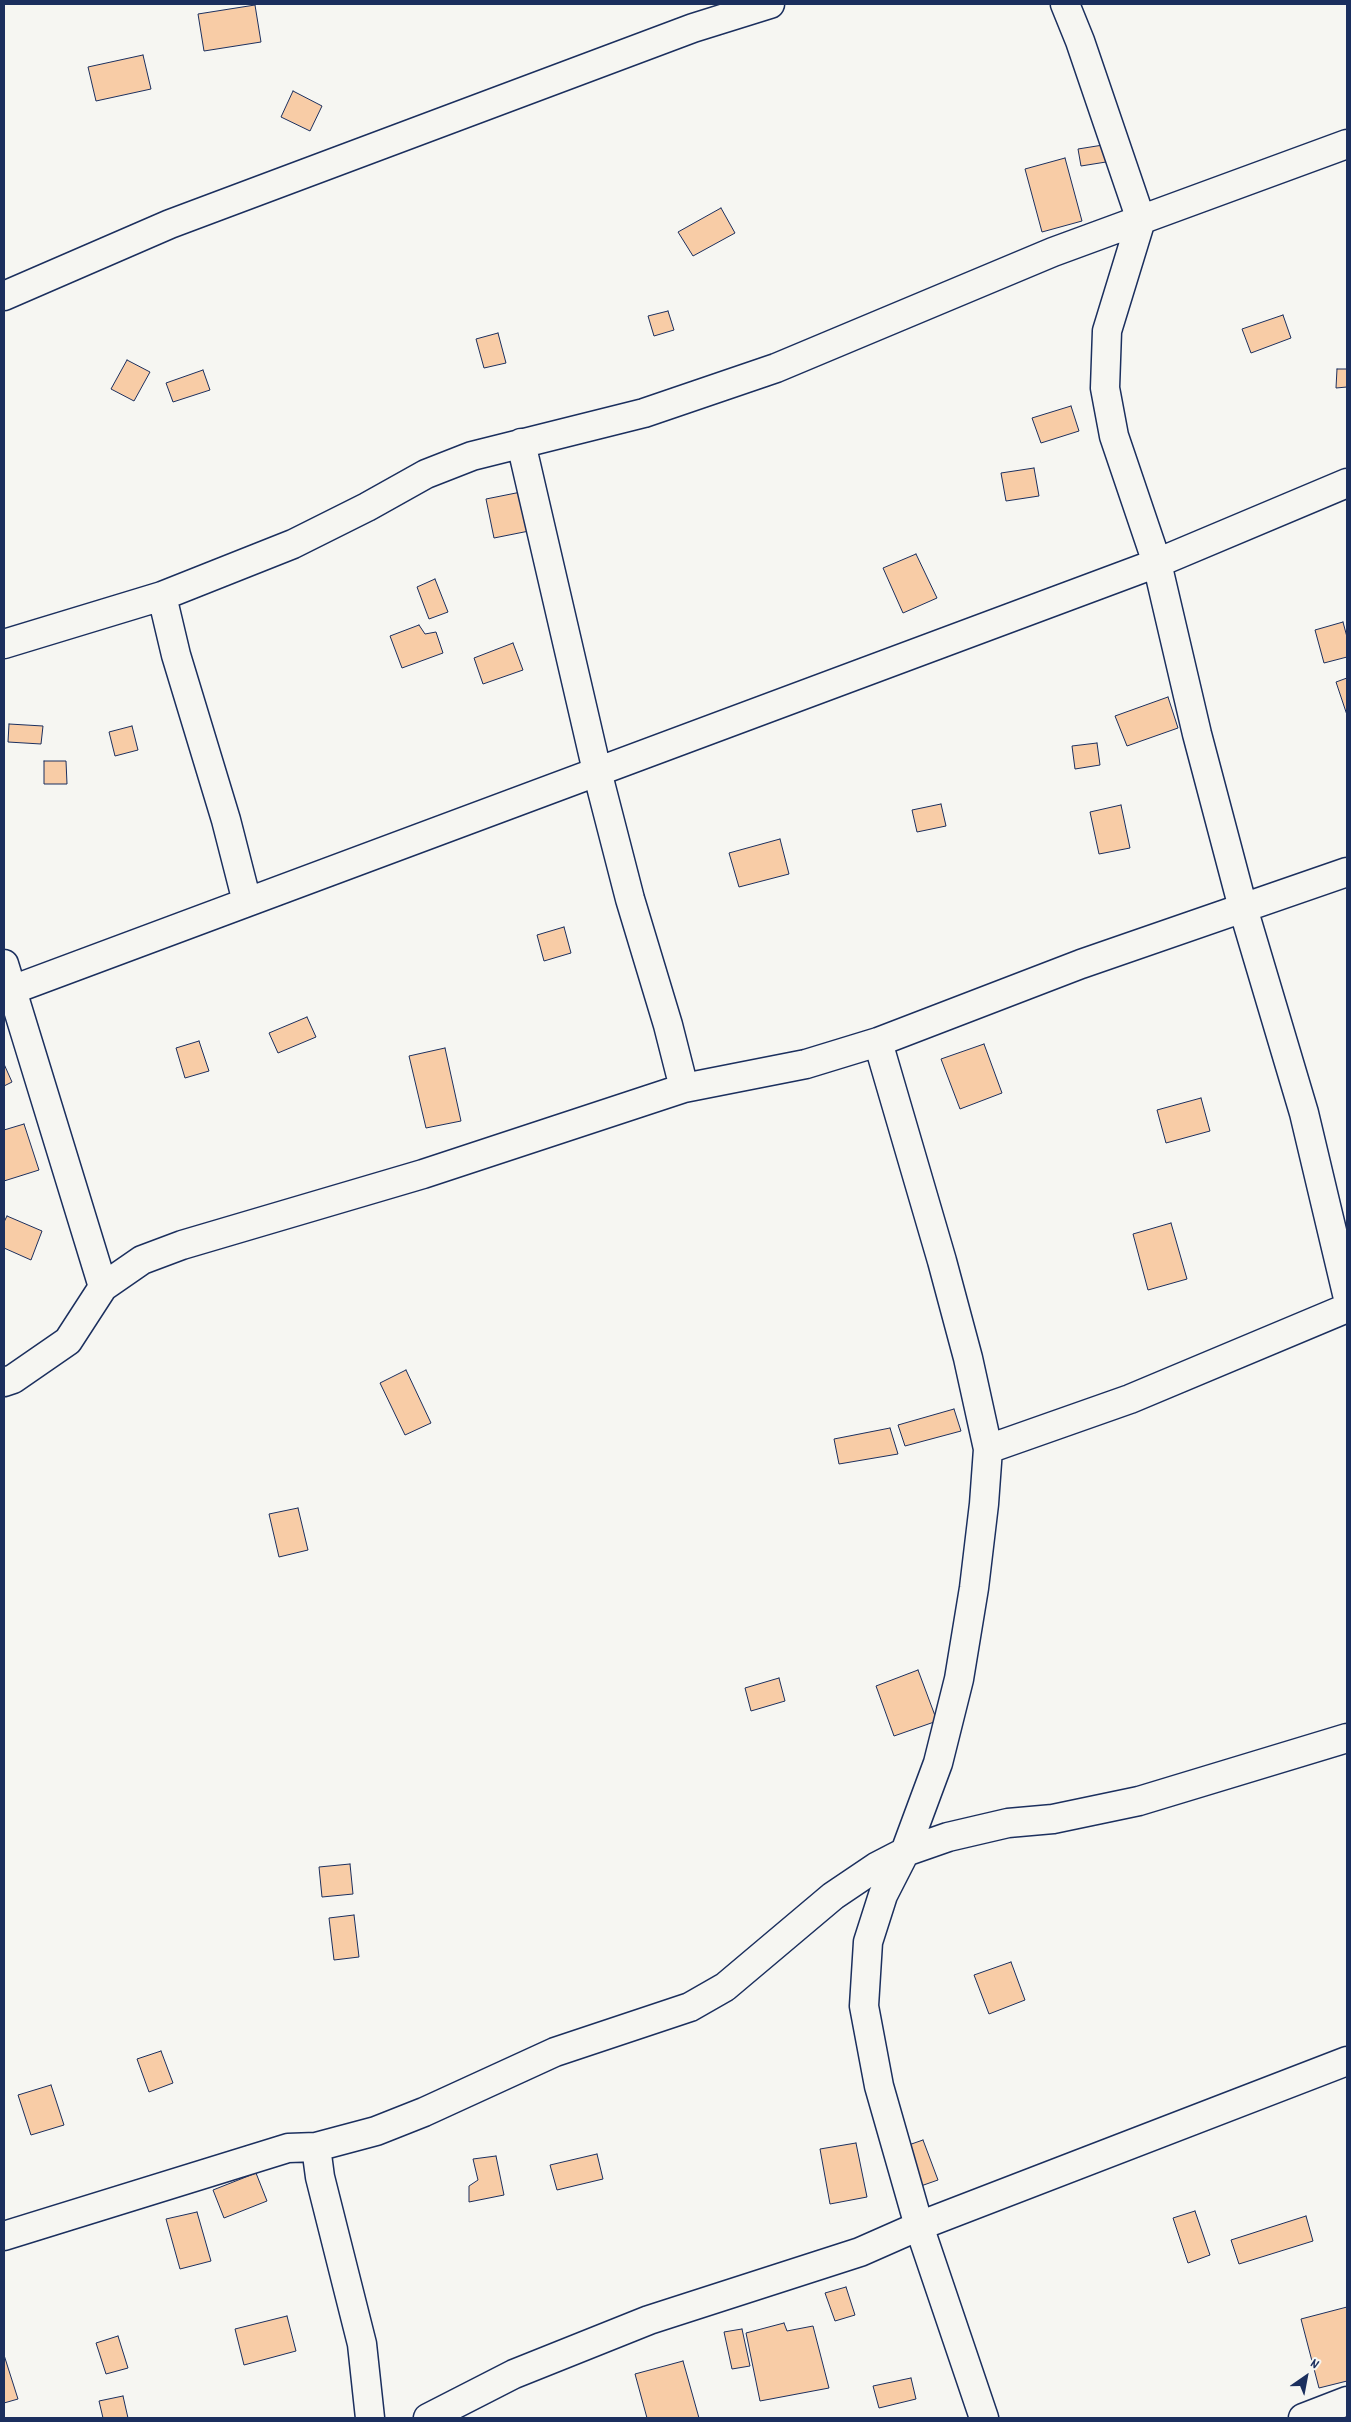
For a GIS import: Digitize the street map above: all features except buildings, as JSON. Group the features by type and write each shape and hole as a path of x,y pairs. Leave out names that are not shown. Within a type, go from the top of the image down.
{"street":[{"path":"4,296 170,224 693,28 770,4"},
{"path":"1064,4 1080,41 1141,220 1107,331 1106,388 1114,436 1156,563 1197,734 1244,908 1304,1112 1347,1294"},
{"path":"4,644 162,596 293,544 426,474 472,456 644,413 776,368 1054,252 1347,144"},
{"path":"521,443 597,771 630,899 668,1025 684,1088"},
{"path":"8,992 1156,563 1347,483"},
{"path":"162,596 176,655 220,802 247,902"},
{"path":"4,1382 13,1379 68,1341 103,1287 142,1260 182,1245 423,1174 684,1088 806,1064 878,1042 1081,964 1347,872"},
{"path":"4,964 8,992 103,1287"},
{"path":"878,1042 942,1261 968,1358 988,1449 984,1504 974,1588 959,1679 938,1763 905,1852 883,1895 868,1942 864,2006 880,2086 919,2226 984,2418"},
{"path":"988,1449 1130,1399 1347,1308"},
{"path":"4,2236 288,2148 316,2147 376,2131 424,2112 555,2052 690,2007 725,1987 833,1896 876,1867 905,1852 948,1837 1008,1823 1053,1819 1139,1801 1347,1738"},
{"path":"428,2418 514,2374 640,2324 860,2252 919,2226 1347,2061"},
{"path":"316,2147 320,2177 362,2344 370,2418"},
{"path":"1303,2418 1347,2401"}]}
